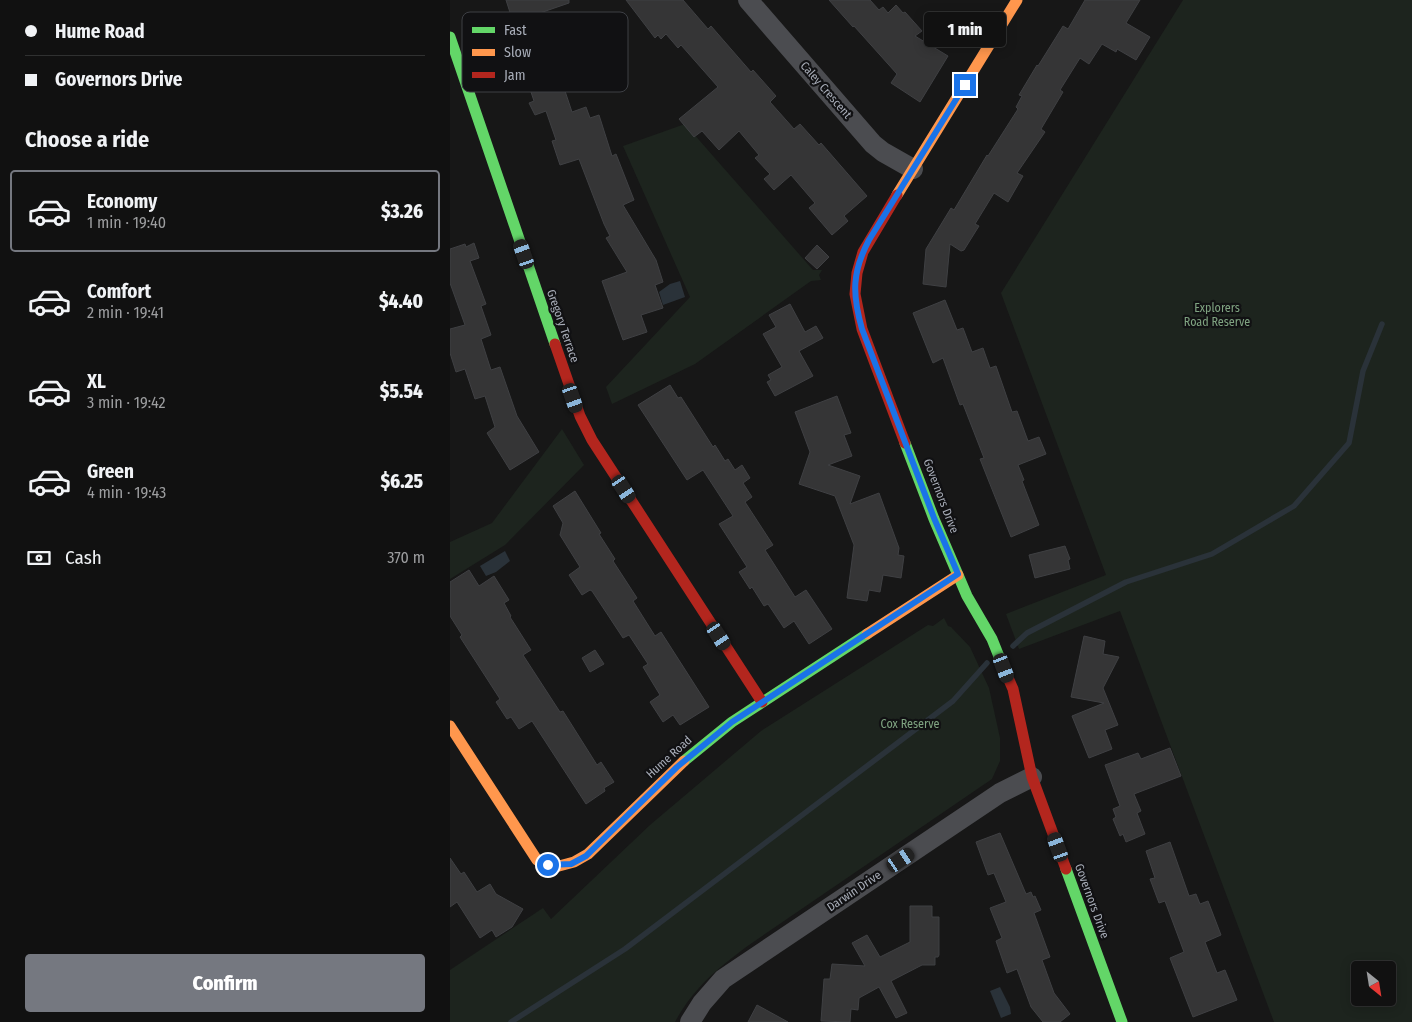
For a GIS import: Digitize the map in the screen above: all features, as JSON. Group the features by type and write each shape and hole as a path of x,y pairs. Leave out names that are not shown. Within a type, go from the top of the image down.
{"street":[{"name":"Caley Crescent","path":"748,0 873,144 913,170"},
{"name":"Governors Drive","path":"1017,0 862,253 855,278 855,301 862,329 934,518 967,596 995,646 1013,689 1020,714 1032,777 1122,1022"},
{"name":"Gregory Terrace","path":"450,37 462,72"},
{"name":"Gregory Terrace","path":"469,92 580,416 592,440 762,702"},
{"name":"Hume Road","path":"450,726 534,856 543,864 558,866 571,864 586,856 664,778 732,722 958,574"},
{"name":"Darwin Drive","path":"690,1022 698,1008 718,985 736,970 1000,793 1032,777"}],"green space":[{"name":"Explorers Road Reserve","path":"1183,0 1412,0 1412,1022 1274,1022 1120,611 1019,649 1006,614 1106,575 1001,293"},
{"path":"685,124 813,270 822,270 819,275 821,280 811,281 695,364 612,404 606,387 690,297 623,146"},
{"path":"562,429 584,465 505,545 450,579 450,542 492,523"},
{"name":"Cox Reserve","path":"944,618 948,626 970,647 989,688 1000,738 1000,761 992,779 738,953 699,988 690,998 675,1022 450,1022 450,970 543,908 551,919 650,825 761,731 928,625 933,626"}],"shaded area":[{"path":"680,281 685,297 663,305 659,292 670,284"},
{"path":"505,551 510,561 496,572 486,576 480,566"},
{"path":"1000,987 1010,1007 1011,1014 1001,1018 990,991"}],"building":[{"path":"506,0 569,0 569,3 543,12 510,12"},
{"path":"626,0 683,0 708,29 711,26 751,72 753,70 776,96 770,102 794,129 800,124 819,145 821,143 867,196 844,216 848,221 832,235 809,208 815,203 791,175 774,190 764,179 770,174 755,158 759,155 739,131 719,150 702,131 694,137 679,119 718,87 681,45 678,48 666,34 661,39 658,35 655,38"},
{"path":"829,0 870,0 879,10 883,7 888,13 896,5 922,31 915,36 948,56 920,102 891,83 897,74"},
{"path":"1085,0 1140,0 1126,23 1150,37 1136,60 1117,49 1116,52 1102,44 1089,64 1080,58 1060,90 1063,92 1041,129 1045,132 1017,173 1023,176 1008,202 994,193 975,224 979,226 964,250 961,251 950,244 946,287 923,284 926,249 951,208 954,210 987,155 1018,109 1016,107 1022,96 1019,95 1037,65 1063,26 1068,29"},
{"path":"531,92 565,92 572,112 586,107 590,118 599,115 612,156 616,154 634,200 623,205 656,260 663,282 655,285 663,308 641,315 647,332 623,340 602,281 627,272 606,238 610,236 579,159 560,165 552,141 556,140 546,111 535,115 529,103 534,101"},
{"path":"474,243 479,258 470,261 486,304 481,306 491,335 481,339 491,370 500,367 517,416 539,452 510,470 487,433 495,427 485,396 475,399 465,369 456,372 450,353 450,329 465,325 450,283 450,249 465,244 466,247"},
{"path":"817,245 829,257 817,269 805,258"},
{"path":"945,300 957,330 963,328 972,352 983,348 990,368 996,366 1012,412 1017,411 1028,441 1039,437 1046,454 1018,465 1024,480 1022,481 1039,525 1011,537 980,459 984,458 963,404 960,405 943,358 933,363 913,313"},
{"path":"790,304 805,332 816,326 823,338 799,351 813,376 775,396 767,382 771,380 768,375 782,367 763,334 776,327 769,315"},
{"path":"670,385 678,398 681,397 713,447 715,445 725,461 728,459 735,470 742,465 750,478 743,483 752,497 745,502 773,545 765,550 795,597 806,590 832,629 809,644 794,621 784,628 768,604 764,606 752,587 750,589 739,572 747,567 719,524 733,516 703,470 687,480 638,405"},
{"path":"837,396 851,433 844,435 852,456 828,465 860,476 850,504 879,493 899,548 898,555 904,556 901,578 883,575 880,592 869,590 867,601 847,598 854,545 835,496 799,484 810,452 795,412"},
{"path":"575,491 601,533 599,534 615,559 613,561 637,598 633,601 655,636 661,632 709,707 680,725 673,715 663,722 650,702 660,695 643,667 648,664 629,635 623,638 592,591 590,590 582,595 569,575 580,567 560,535 563,523 553,506"},
{"path":"1065,546 1070,559 1068,560 1070,569 1035,578 1029,555"},
{"path":"469,570 479,586 494,576 509,600 504,603 510,617 531,650 523,655 560,712 563,711 597,765 601,762 614,782 604,788 605,791 586,804 532,721 519,729 511,717 507,719 496,702 500,699 460,637 462,635 450,616 450,582"},
{"path":"1084,636 1105,641 1103,654 1119,657 1103,688 1118,725 1105,730 1112,749 1089,758 1072,716 1104,703 1071,697"},
{"path":"595,650 604,664 590,672 582,658"},
{"path":"1170,748 1181,776 1134,794 1141,811 1137,813 1145,834 1126,842 1123,834 1120,836 1113,819 1116,817 1113,809 1120,806 1105,765 1138,753 1141,759"},
{"path":"1000,833 1026,894 1031,892 1033,897 1035,896 1041,910 1034,913 1050,957 1042,960 1054,993 1070,1014 1060,1022 1043,1022 1031,1007 1017,969 1007,973 996,941 1002,938 990,908 1006,902 994,873 988,875 976,842"},
{"path":"1170,842 1189,896 1196,894 1200,904 1208,901 1221,935 1205,942 1217,973 1225,970 1237,1000 1193,1017 1170,958 1184,952 1165,901 1159,903 1150,879 1155,878 1146,851"},
{"path":"450,858 461,874 464,872 477,892 490,884 496,894 523,909 512,927 496,937 492,930 480,938 457,902 450,907"},
{"path":"910,906 932,906 932,917 939,917 939,955 935,957 935,965 922,965 891,981 907,1013 896,1018 879,987 859,998 858,1010 851,1009 850,1022 821,1021 824,979 830,979 832,964 865,966 852,943 867,935 880,957 910,942"},
{"path":"757,1005 788,1022 748,1022"}],"waterway":[{"path":"1013,646 1027,633 1126,582 1212,554 1294,506 1349,443 1363,371 1382,324"},
{"path":"511,1022 625,949 953,701 987,663"}],"traffic: fast":[{"path":"450,37 462,72"},
{"path":"469,92 555,344"},
{"path":"905,443 934,519 967,596 992,639 1002,664"},
{"path":"684,761 732,722 867,634"},
{"path":"1066,869 1122,1022"}],"traffic: slow":[{"path":"897,195 1017,0"},
{"path":"867,634 958,575"},
{"path":"450,726 537,860 544,864 559,866 574,862 588,854 684,761"}],"traffic: jam":[{"path":"897,195 863,252 857,273 855,294 862,329 905,443"},
{"path":"555,344 580,416 592,440 762,702"},
{"path":"1002,664 1013,689 1032,777 1066,869"}],"route":[{"path":"548,865 571,864 586,856 664,778 732,722 958,574 934,518 862,329 855,301 854,283 857,266 869,240 965,85"}]}
